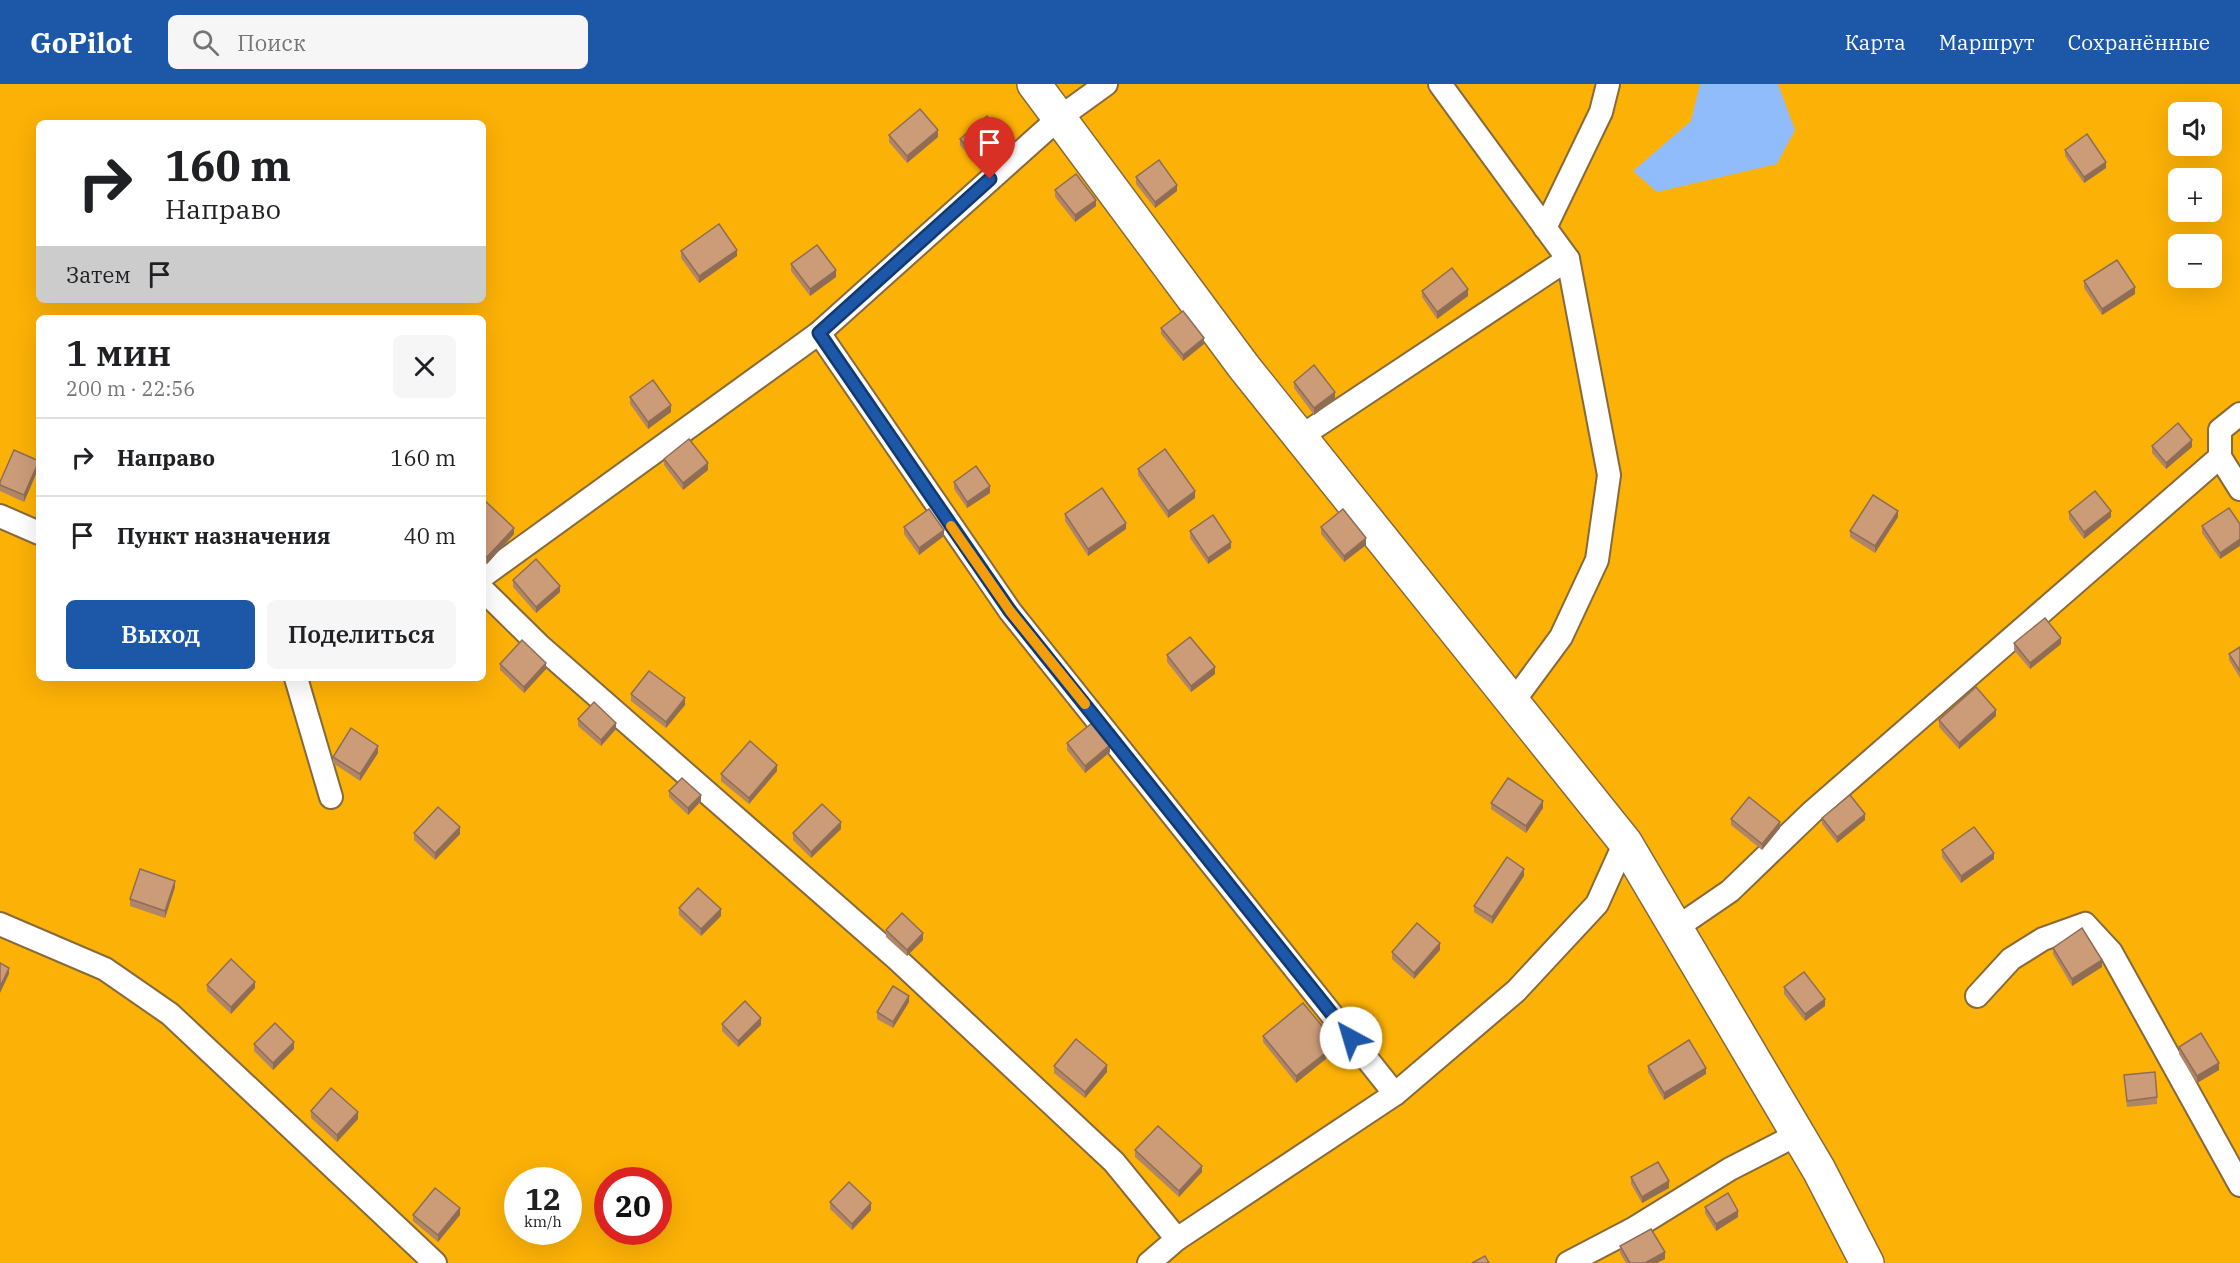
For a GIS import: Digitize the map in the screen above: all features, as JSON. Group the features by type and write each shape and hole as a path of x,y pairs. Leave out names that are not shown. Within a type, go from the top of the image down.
{"street":[{"path":"1034,84 1244,367 1625,842 1819,1170 1867,1263"}],"lane":[{"path":"486,574 819,333 1059,118 1106,84"},
{"path":"1440,84 1568,259 1609,475 1597,560 1561,638 1513,702"},
{"path":"1545,228 1601,112 1608,84"},
{"path":"1300,437 1568,259"},
{"path":"819,333 1010,611 1395,1094"},
{"path":"2240,414 2220,430 2220,457 2240,489"},
{"path":"1676,928 1730,891 1846,782 2220,457"},
{"path":"0,516 36,532"},
{"path":"486,593 540,646 923,983 1114,1162 1177,1239"},
{"path":"297,681 331,797"},
{"path":"1149,1263 1177,1239 1395,1094 1516,992 1597,904 1625,842"},
{"path":"0,924 105,969 170,1014 435,1263"},
{"path":"1977,996 2011,959 2043,939 2085,924 2111,952 2240,1185"},
{"path":"1568,1263 1633,1229 1730,1169 1798,1134"}],"shaded area":[{"path":"0,84 2240,84 2240,1263 0,1263"}],"water":[{"path":"1700,84 1778,84 1795,130 1777,164 1657,192 1633,171 1691,121"}],"building":[{"path":"920,109 938,130 907,156 889,135"},
{"path":"987,116 1005,137 979,160 960,139"},
{"path":"2087,134 2106,162 2084,177 2065,150"},
{"path":"1159,160 1177,185 1155,202 1136,177"},
{"path":"1076,174 1096,200 1075,215 1055,190"},
{"path":"719,224 737,250 699,276 681,251"},
{"path":"817,245 836,270 810,289 791,264"},
{"path":"2117,260 2135,287 2102,309 2084,281"},
{"path":"1452,268 1468,289 1437,312 1422,291"},
{"path":"1183,311 1204,338 1183,355 1161,328"},
{"path":"1314,365 1335,392 1314,408 1294,382"},
{"path":"653,380 671,405 648,422 630,397"},
{"path":"2178,423 2192,440 2166,463 2152,446"},
{"path":"689,439 708,463 683,483 664,459"},
{"path":"1165,449 1195,491 1168,511 1138,469"},
{"path":"14,450 36,460 36,468 24,495 0,485"},
{"path":"976,466 990,486 967,502 954,482"},
{"path":"1102,488 1126,523 1088,549 1065,514"},
{"path":"2095,491 2111,511 2084,532 2069,512"},
{"path":"1873,495 1898,511 1875,546 1850,531"},
{"path":"486,502 514,528 486,556"},
{"path":"2229,508 2240,524 2240,539 2220,553 2202,526"},
{"path":"929,509 944,530 919,548 904,527"},
{"path":"1343,509 1366,538 1344,556 1321,527"},
{"path":"1213,515 1231,542 1208,558 1190,531"},
{"path":"536,559 560,586 536,607 513,580"},
{"path":"2045,618 2061,638 2030,663 2014,643"},
{"path":"1190,637 1215,667 1191,686 1167,655"},
{"path":"522,640 546,663 524,687 500,664"},
{"path":"2240,647 2240,671 2229,654"},
{"path":"649,671 685,698 666,722 631,694"},
{"path":"1976,687 1996,710 1959,743 1939,720"},
{"path":"594,702 616,723 601,740 578,719"},
{"path":"1092,723 1110,745 1085,766 1067,743"},
{"path":"351,728 378,746 360,774 333,757"},
{"path":"750,741 777,765 749,798 721,774"},
{"path":"682,778 701,795 688,808 669,791"},
{"path":"1508,778 1543,801 1526,826 1491,803"},
{"path":"1850,795 1865,814 1837,837 1822,818"},
{"path":"1749,797 1780,822 1762,844 1731,819"},
{"path":"822,804 841,822 811,852 793,833"},
{"path":"438,807 460,827 435,853 414,833"},
{"path":"1974,827 1994,853 1961,876 1942,850"},
{"path":"1507,857 1524,869 1492,917 1474,906"},
{"path":"140,869 175,881 165,911 130,899"},
{"path":"698,888 721,909 701,929 679,908"},
{"path":"902,913 923,933 907,950 886,930"},
{"path":"1417,923 1440,943 1414,973 1392,952"},
{"path":"2082,928 2102,960 2072,979 2053,948"},
{"path":"231,959 255,982 231,1007 207,985"},
{"path":"0,963 9,968 0,987"},
{"path":"1804,972 1825,999 1805,1014 1784,987"},
{"path":"893,986 909,996 893,1022 877,1012"},
{"path":"745,1001 761,1018 738,1041 722,1024"},
{"path":"1303,1003 1337,1044 1296,1076 1263,1036"},
{"path":"275,1023 294,1042 273,1063 254,1044"},
{"path":"2201,1033 2219,1063 2197,1076 2179,1047"},
{"path":"1076,1039 1107,1065 1085,1092 1054,1066"},
{"path":"1689,1040 1706,1068 1664,1093 1648,1066"},
{"path":"2155,1072 2157,1097 2127,1101 2124,1075"},
{"path":"331,1088 358,1112 337,1135 311,1111"},
{"path":"1158,1126 1202,1166 1179,1191 1135,1150"},
{"path":"1658,1162 1669,1181 1642,1197 1631,1177"},
{"path":"849,1182 871,1203 852,1224 830,1202"},
{"path":"435,1188 460,1208 438,1235 413,1215"},
{"path":"1728,1193 1738,1211 1716,1224 1705,1207"},
{"path":"1651,1229 1665,1252 1645,1263 1630,1263 1620,1246"},
{"path":"1485,1256 1489,1263 1472,1263"}],"slow traffic":[{"path":"951,526 1010,611 1085,704"}],"route":[{"path":"990,179 819,333 1010,611 1351,1038"}]}
